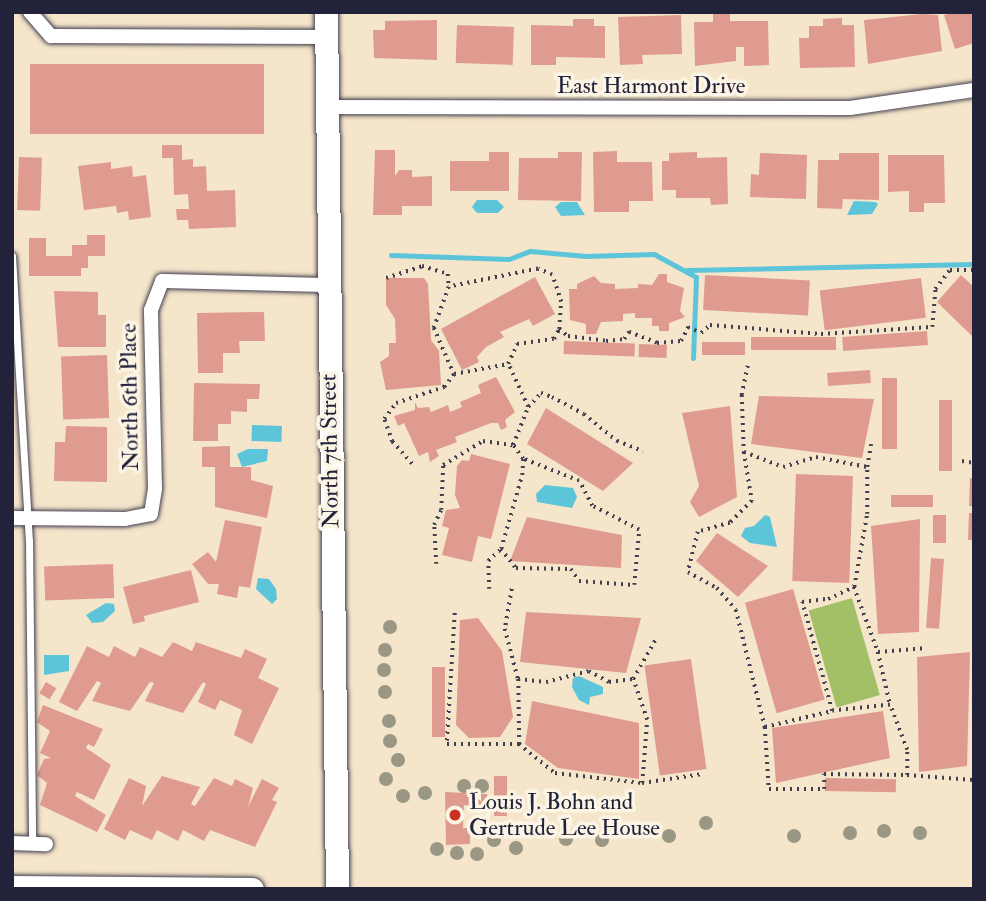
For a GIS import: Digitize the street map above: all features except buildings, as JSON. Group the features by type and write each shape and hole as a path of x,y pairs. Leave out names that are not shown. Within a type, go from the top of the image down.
{"main road":[{"name":"North 7th Street","path":"326,12 327,285 337,889"},
{"path":"12,887 252,889"}],"street":[{"path":"31,16 51,36 326,37"},
{"name":"East Harmont Drive","path":"326,107 850,108 974,90"},
{"name":"North 6th Place","path":"28,518 125,519 150,514 155,489 151,310 162,281 327,285"},
{"path":"12,518 28,518"},
{"path":"12,843 39,844"}],"lane":[{"path":"12,256 28,518 39,844"}],"path":[{"path":"386,278 422,266 440,268 448,274 449,287 433,328 454,374"},
{"path":"449,287 538,269 552,275 561,302 559,329 554,339 517,344 508,364 528,407"},
{"path":"559,329 568,336 606,341 624,339 629,332 657,343 681,341 688,327 701,333 710,325 821,334 932,327 935,289 950,270 974,271"},
{"path":"411,464 392,442 384,418 396,403 444,387 454,374 508,364"},
{"path":"748,366 742,395 744,452 752,501 730,523 698,532 688,572 717,588 736,610 765,727 769,789 824,789 824,774 907,775 974,780"},
{"path":"513,445 528,407 541,393 584,414 617,442 643,452"},
{"path":"436,564 434,525 441,510 443,465 483,441 513,445 523,459 579,481 592,506 639,530 634,585 579,581 571,569 516,568 501,548"},
{"path":"872,444 867,467 867,514 854,587 878,652 890,705 907,750 907,775"},
{"path":"744,452 783,467 816,457 867,467"},
{"path":"489,589 488,561 501,548 523,459"},
{"path":"962,461 974,463"},
{"path":"832,711 802,602 828,599 854,587"},
{"path":"512,589 505,629 518,679 519,744"},
{"path":"455,613 447,744 519,744 555,774 642,783 702,774"},
{"path":"642,783 647,720 633,679 656,639"},
{"path":"878,652 927,648"},
{"path":"518,679 546,682 589,671 609,682 633,679"},
{"path":"765,727 832,711 890,705"}],"green space":[{"path":"852,598 880,695 837,707 809,610"}],"water":[{"path":"477,200 497,200 504,207 498,213 477,213 472,207"},
{"path":"854,201 878,204 872,214 847,215"},
{"path":"561,202 577,202 585,215 561,216 555,207"},
{"path":"252,425 282,426 281,442 251,441"},
{"path":"248,449 268,449 267,461 242,467 237,454"},
{"path":"545,485 573,488 577,497 572,508 537,502 536,494"},
{"path":"765,515 770,517 777,547 750,543 741,536 745,528 754,526"},
{"path":"258,578 269,579 276,589 277,599 272,604 256,589"},
{"path":"106,603 114,604 115,611 103,622 92,623 86,615"},
{"path":"44,655 69,655 69,671 44,675"},
{"path":"579,676 603,687 603,694 590,697 589,705 579,700 572,687 573,678"}],"waterway":[{"path":"391,255 509,259 530,251 586,256 654,254 696,277 693,358"},
{"path":"687,270 974,264"}],"place":[{"name":"Louis J. Bohn and Gertrude Lee House","path":"455,815"}]}
